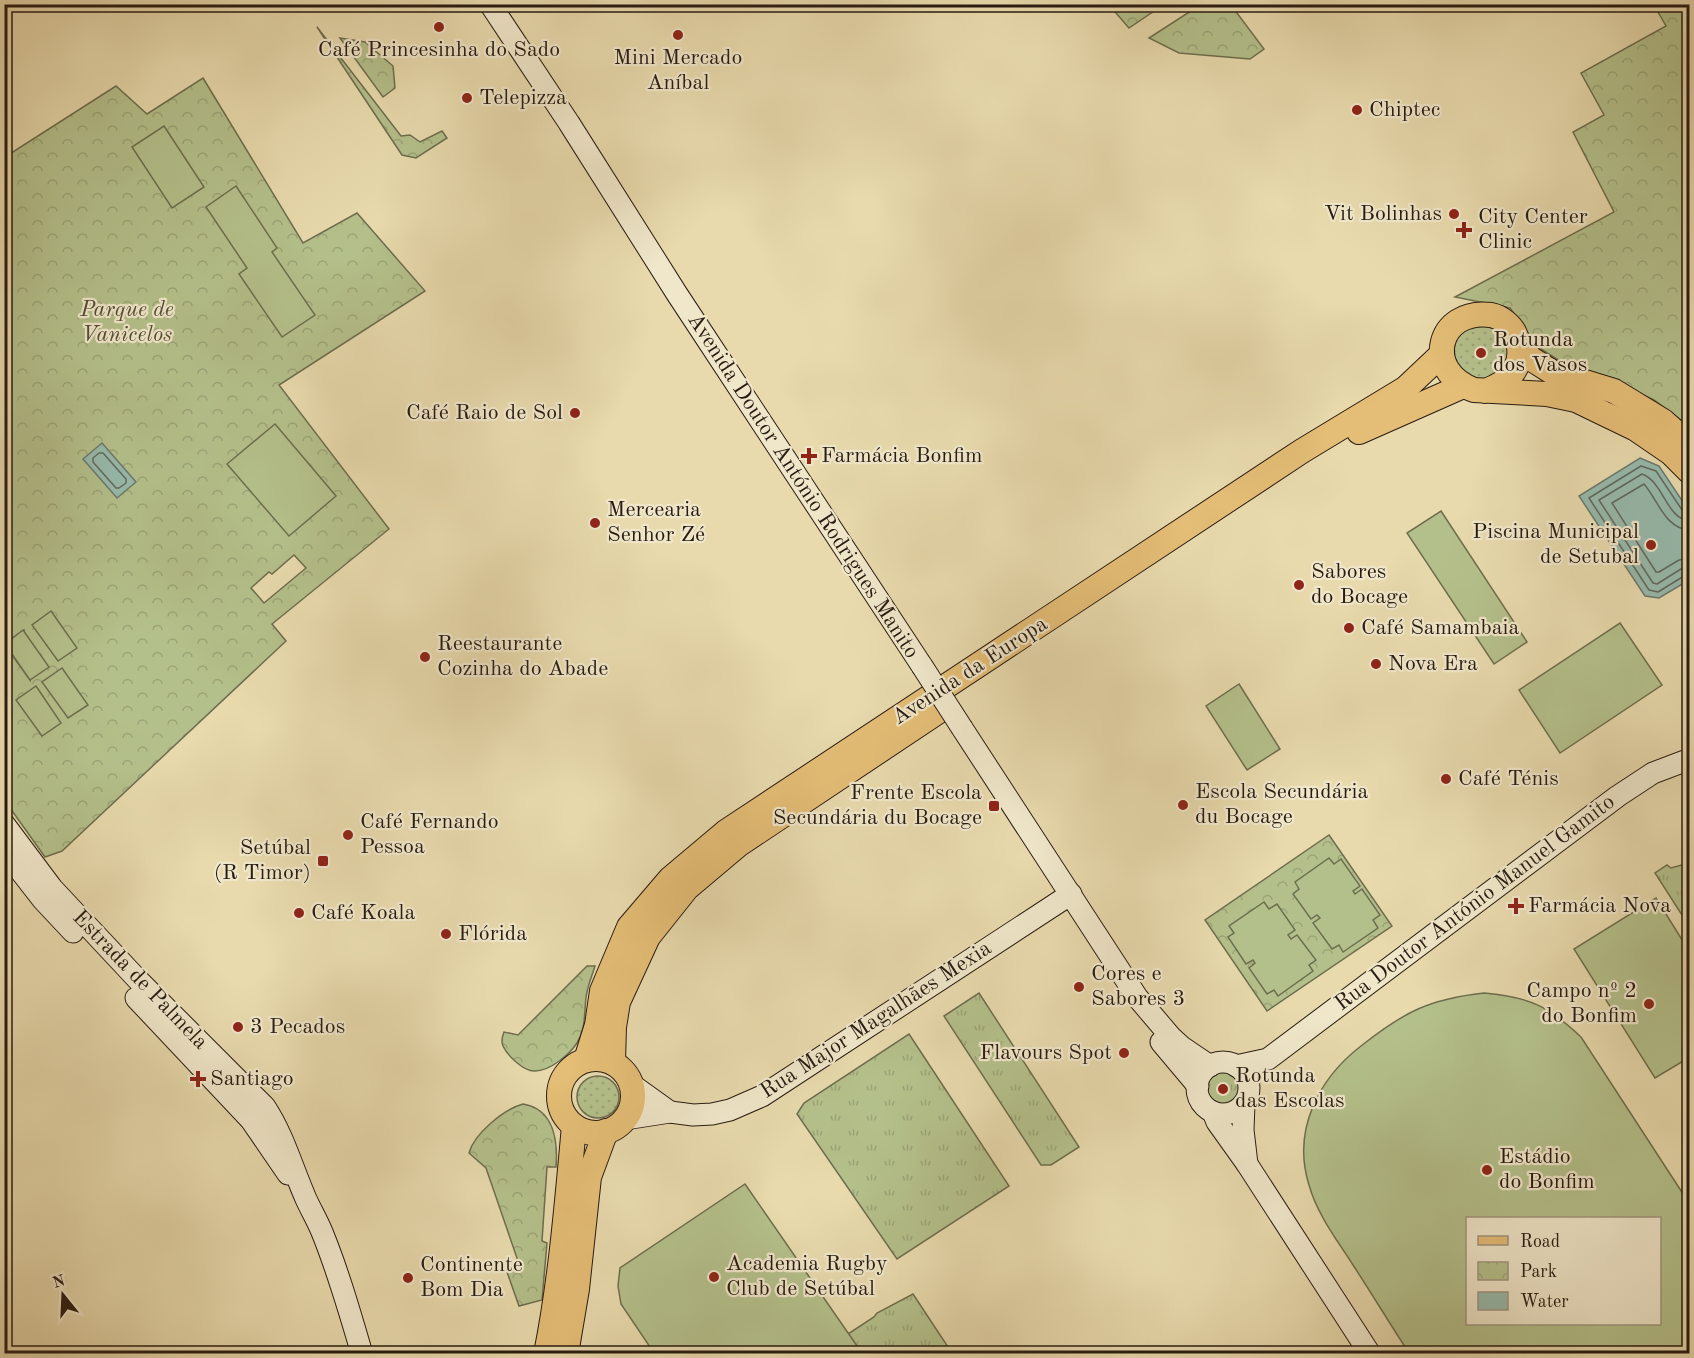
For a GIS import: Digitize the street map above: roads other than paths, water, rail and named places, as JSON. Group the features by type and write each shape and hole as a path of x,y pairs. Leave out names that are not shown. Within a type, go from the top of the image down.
{"main road":[{"path":"1519,344 1517,367 1511,377 1500,386 1474,388 1451,377 1445,368 1442,354 1446,333 1454,323 1465,317 1480,314 1496,316 1514,332 1519,344 1530,358 1552,372 1614,391 1663,422 1689,445"},
{"name":"Avenida da Europa","path":"574,1126 560,1107 559,1089 568,1071 585,1060 597,1025 602,991 629,927 670,879 726,831 1293,458 1406,388 1442,354"},
{"name":"Avenida da Europa","path":"613,1063 614,1027 618,1002 648,937 687,888 738,846 1309,462 1368,427 1474,388 1547,394 1576,400 1636,429 1671,453 1689,472"},
{"path":"566,1353 577,1289 589,1177 615,1125 631,1108 633,1096 631,1084 621,1068 604,1059 585,1060"},
{"path":"546,1353 555,1307 564,1236 574,1126 595,1133 615,1125"}],"street":[{"name":"Avenida Doutor António Rodrigues Manito","path":"490,4 1137,997 1171,1037 1210,1066"},
{"name":"Rua Doutor António Manuel Gamito","path":"1247,1096 1268,1059 1618,796 1653,773 1689,759"},
{"name":"Estrada de Palmela","path":"4,824 52,888 139,981 265,1107 288,1150 306,1199 321,1230 362,1352"},
{"name":"Estrada de Palmela","path":"4,850 43,900 250,1120 306,1199"},
{"name":"Rua Major Magalhães Mexia","path":"615,1125 670,1112 693,1115 712,1114 730,1110 762,1096 1071,894"},
{"name":"Avenida Doutor António Rodrigues Manito","path":"1137,997 1149,1026 1198,1086"},
{"name":"Rua Doutor António Manuel Gamito","path":"1236,1066 1268,1059"},
{"path":"1247,1164 1243,1130 1248,1079 1236,1066 1228,1063 1210,1066 1199,1078 1198,1086 1202,1102 1213,1112 1217,1122 1247,1164 1370,1353"},
{"path":"631,1084 670,1112"},
{"path":"1213,1112 1230,1113 1247,1096"}],"water":[{"path":"102,443 136,482 117,498 83,459"},
{"name":"Piscina Municipal de Setubal","path":"1640,458 1659,466 1689,511 1689,580 1659,598 1645,596 1579,496"}],"place":[{"name":"Café Princesinha do Sado","path":"439,27"},
{"name":"Mini Mercado Aníbal","path":"678,35"},
{"name":"Telepizza","path":"467,98"},
{"name":"Chiptec","path":"1357,110"},
{"name":"Vit Bolinhas","path":"1454,214"},
{"name":"City Center Clinic","path":"1464,230"},
{"name":"Rotunda dos Vasos","path":"1481,353"},
{"name":"Café Raio de Sol","path":"575,413"},
{"name":"Farmácia Bonfim","path":"809,456"},
{"name":"Mercearia Senhor Zé","path":"595,523"},
{"name":"Piscina Municipal de Setubal","path":"1651,545"},
{"name":"Sabores do Bocage","path":"1299,585"},
{"name":"Café Samambaia","path":"1349,628"},
{"name":"Reestaurante Cozinha do Abade","path":"425,657"},
{"name":"Nova Era","path":"1376,664"},
{"name":"Café Ténis","path":"1446,779"},
{"name":"Escola Secundária du Bocage","path":"1183,805"},
{"name":"Frente Escola Secundária du Bocage","path":"994,806"},
{"name":"Café Fernando Pessoa","path":"348,835"},
{"name":"Setúbal (R Timor)","path":"323,861"},
{"name":"Farmácia Nova","path":"1516,906"},
{"name":"Café Koala","path":"299,913"},
{"name":"Flórida","path":"446,934"},
{"name":"Cores e Sabores 3","path":"1079,987"},
{"name":"Campo nº 2 do Bonfim","path":"1649,1004"},
{"name":"3 Pecados","path":"238,1027"},
{"name":"Flavours Spot","path":"1124,1053"},
{"name":"Santiago","path":"198,1079"},
{"name":"Rotunda das Escolas","path":"1223,1089"},
{"name":"Estádio do Bonfim","path":"1487,1170"},
{"name":"Academia Rugby Club de Setúbal","path":"714,1277"},
{"name":"Continente Bom Dia","path":"408,1278"}],"park label":[{"name":"Parque de Vanicelos","path":"127,322"}]}
